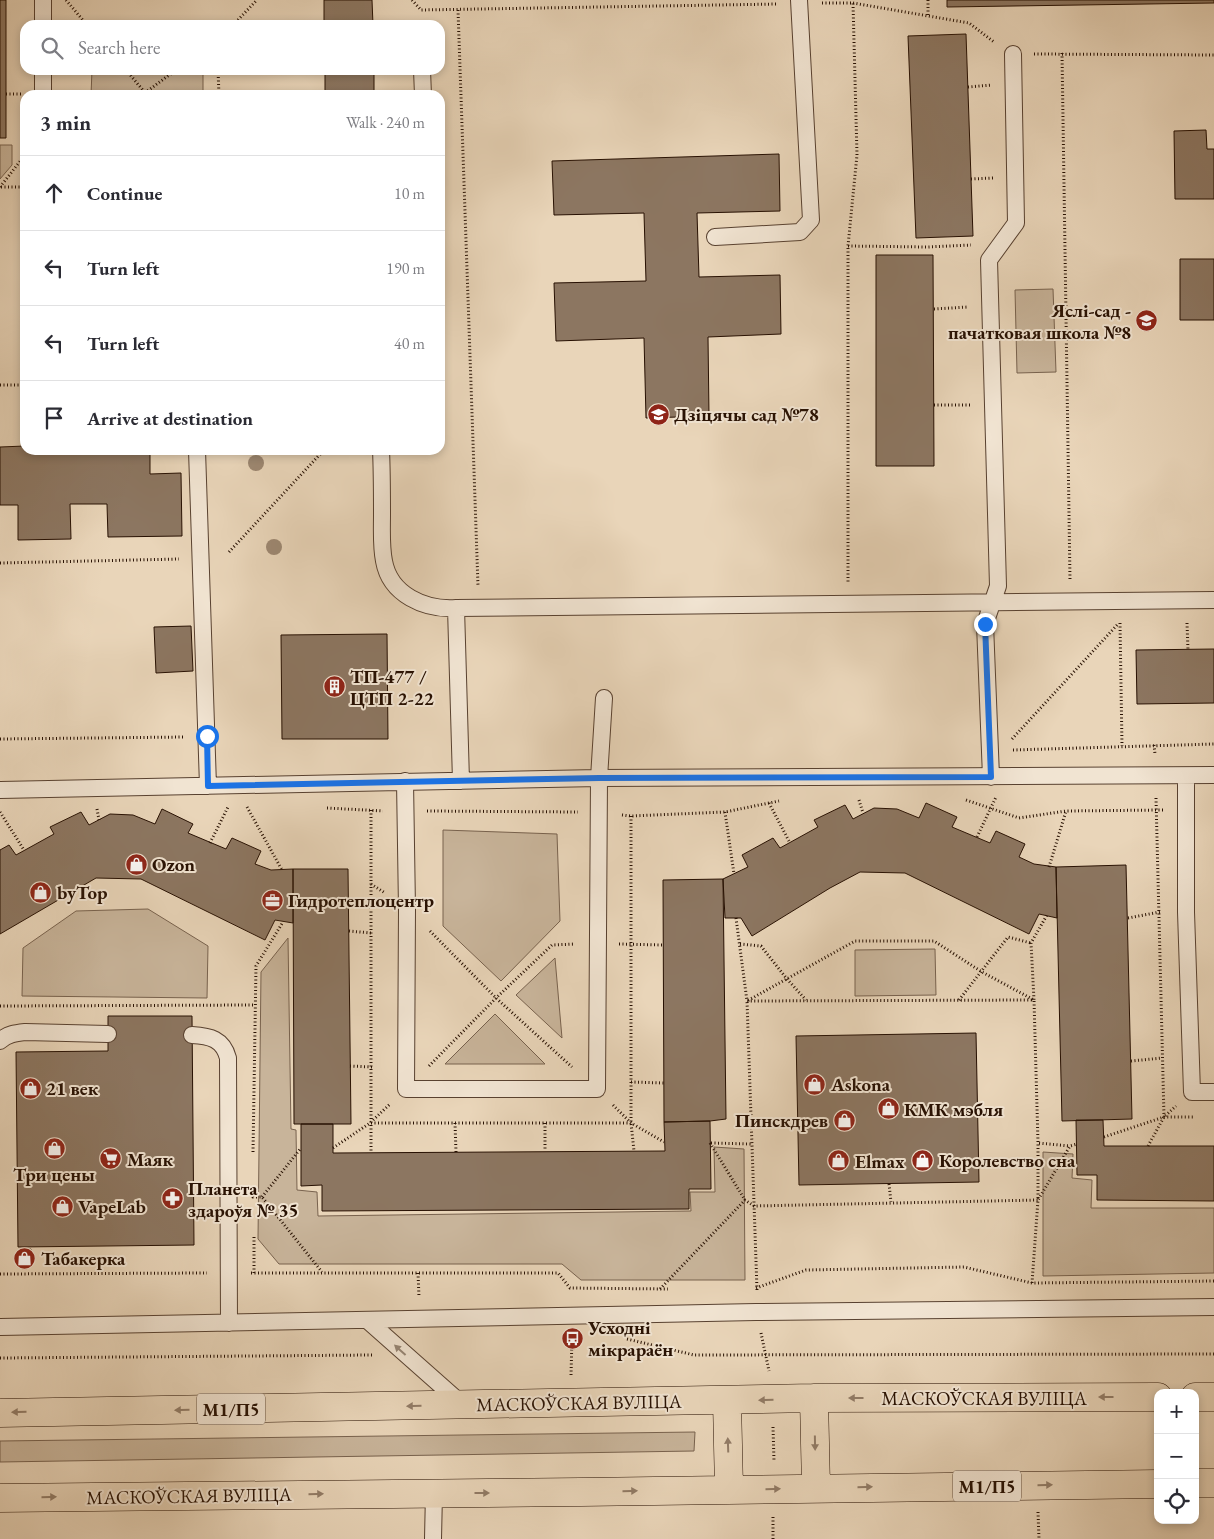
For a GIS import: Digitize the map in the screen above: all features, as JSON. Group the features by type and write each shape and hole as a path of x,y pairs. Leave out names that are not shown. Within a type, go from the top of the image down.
{"highway":[{"name":"МАСКОЎСКАЯ ВУЛІЦА","path":"0,1413 571,1404 814,1398 1154,1397"},
{"path":"1199,1397 1214,1397"},
{"path":"814,1398 816,1488"},
{"path":"726,1401 729,1490"},
{"path":"1199,1483 1214,1483"},
{"name":"МАСКОЎСКАЯ ВУЛІЦА","path":"0,1498 1154,1484"}],"lane":[{"path":"43,0 43,20"},
{"path":"715,237 800,232 810,220 799,2"},
{"path":"991,777 996,751 985,624 998,586 989,260 1016,223 1013,54"},
{"path":"43,75 43,90"},
{"path":"422,75 423,90"},
{"path":"197,455 208,786"},
{"path":"382,455 382,544 384,563 392,582 406,596 425,606 442,609 992,601 1214,600"},
{"path":"456,608 461,781"},
{"path":"405,782 407,909 406,1089 597,1090 599,778 604,698"},
{"path":"0,790 599,778 1214,775"},
{"path":"1186,776 1186,912 1192,1092 1214,1092"},
{"path":"0,1041 4,1037 15,1033 25,1032 108,1034"},
{"path":"192,1035 211,1036 223,1045 228,1058 229,1323"},
{"path":"0,1327 756,1312 1214,1307"},
{"path":"367,1320 463,1405"},
{"path":"433,1539 434,1493"}],"path":[{"path":"65,0 83,20"},
{"path":"237,20 257,0"},
{"path":"412,0 421,10 799,2 853,3 969,23 1013,54 1214,55"},
{"path":"928,0 928,16"},
{"path":"848,604 848,246 857,154 853,3"},
{"path":"458,10 479,608"},
{"path":"1062,53 1070,601"},
{"path":"130,75 142,90"},
{"path":"150,90 170,75"},
{"path":"218,75 218,90"},
{"path":"968,87 996,85"},
{"path":"0,187 20,161"},
{"path":"971,179 999,178"},
{"path":"0,187 20,187"},
{"path":"848,246 927,247 974,245"},
{"path":"934,308 975,307"},
{"path":"0,386 20,385"},
{"path":"934,406 977,404"},
{"path":"229,552 319,455"},
{"path":"0,563 201,559"},
{"path":"1187,621 1188,650"},
{"path":"996,751 1120,622 1122,746"},
{"path":"0,739 207,736"},
{"path":"996,751 1214,744"},
{"path":"1148,1146 1164,1117 1154,745"},
{"path":"369,782 371,1153"},
{"path":"236,786 282,870"},
{"path":"858,798 863,813"},
{"path":"210,843 230,803"},
{"path":"769,803 790,843"},
{"path":"977,837 992,808"},
{"path":"1048,867 1066,811"},
{"path":"0,812 24,850"},
{"path":"726,812 734,874"},
{"path":"630,816 631,1123 634,1151"},
{"path":"371,884 407,909 496,998 631,1123 664,1142"},
{"path":"1128,918 1159,912 1186,912"},
{"path":"1032,1283 1038,1200 1038,1143 1031,943 1047,915"},
{"path":"736,918 748,1001 757,1288"},
{"path":"253,1158 256,966 283,922"},
{"path":"349,931 371,933"},
{"path":"959,1000 1008,938 1031,943"},
{"path":"748,1001 855,941 934,941 982,972 1034,1000"},
{"path":"740,944 761,946 806,1000"},
{"path":"333,1148 370,1122 406,1089 496,998 552,945 663,945"},
{"path":"748,1001 1034,1000"},
{"path":"0,1006 254,1005"},
{"path":"1131,1061 1162,1058"},
{"path":"350,1066 372,1067"},
{"path":"631,1082 664,1083"},
{"path":"1104,1137 1164,1117 1197,1117"},
{"path":"370,1122 631,1123"},
{"path":"456,1123 456,1152"},
{"path":"544,1123 545,1152"},
{"path":"751,1144 710,1143 745,1200 754,1206 1038,1200"},
{"path":"1038,1143 1070,1146 1077,1144"},
{"path":"1038,1200 1070,1146"},
{"path":"262,1197 302,1148"},
{"path":"889,1184 891,1202"},
{"path":"253,1187 253,1197 262,1197"},
{"path":"262,1197 322,1273"},
{"path":"660,1289 745,1200"},
{"path":"747,1288 757,1288 806,1270 964,1267 1032,1283 1214,1281"},
{"path":"0,1274 558,1273 570,1288 670,1289"},
{"path":"571,1404 572,1338"},
{"path":"767,1356 1214,1354"}],"shaded area":[{"path":"92,75 203,75 203,90 91,90"},
{"path":"0,145 12,145 12,165 0,179"},
{"path":"1053,289 1056,372 1017,373 1015,290"},
{"path":"443,830 557,834 560,921 501,981 443,926"},
{"path":"148,909 208,946 207,998 22,996 23,948 76,911"},
{"path":"288,938 291,1129 296,1130 297,1190 317,1192 318,1216 691,1211 690,1192 715,1192 714,1147 744,1149 745,1280 581,1280 562,1264 279,1264 258,1239 261,972"},
{"path":"935,949 936,995 855,996 855,950"},
{"path":"555,958 562,1038 516,995"},
{"path":"495,1014 545,1064 445,1064"},
{"path":"1043,1152 1073,1154 1072,1178 1092,1180 1091,1208 1214,1208 1214,1273 1043,1276"},
{"path":"695,1432 694,1451 0,1462 0,1441"}],"building":[{"path":"0,0 6,0 6,138 0,138"},
{"path":"324,0 372,0 373,20 324,20"},
{"path":"947,0 1214,0 1214,3 947,7"},
{"path":"966,34 973,236 916,238 908,36"},
{"path":"325,75 374,75 374,90 325,90"},
{"path":"1206,130 1207,149 1214,149 1214,199 1175,199 1174,131"},
{"path":"779,154 780,211 697,213 699,277 780,275 781,334 708,337 709,416 646,418 644,338 556,341 554,283 646,281 644,213 554,215 552,161"},
{"path":"876,255 933,255 934,466 876,466"},
{"path":"1180,259 1214,259 1214,320 1180,320"},
{"path":"20,446 20,455 150,455 150,474 181,473 182,536 108,537 107,504 70,504 71,539 18,540 18,505 0,505 0,447"},
{"path":"191,626 193,671 156,673 154,627"},
{"name":"ТП-477 / ЦТП 2-22","path":"387,634 388,739 282,739 281,635"},
{"path":"1214,649 1214,703 1137,704 1136,650"},
{"path":"926,803 957,817 952,827 990,843 996,831 1025,844 1019,857 1034,864 1056,867 1057,918 1039,914 1029,934 905,873 860,872 830,888 752,936 741,918 725,918 723,879 748,867 742,855 773,838 780,848 818,827 814,820 845,805 853,819 874,808 897,809 919,818"},
{"path":"162,809 193,824 188,833 226,849 232,838 261,851 255,864 271,870 293,869 293,923 275,920 265,940 141,879 96,878 0,934 0,850 9,845 16,855 54,834 50,827 81,812 89,825 110,814 133,815 155,824"},
{"path":"1126,865 1132,1119 1062,1121 1056,867"},
{"path":"293,869 348,869 351,1124 294,1124"},
{"path":"723,879 726,1119 664,1122 663,880"},
{"path":"108,1016 192,1016 194,1245 18,1247 16,1052 108,1051"},
{"name":"КМК мэбля","path":"976,1033 979,1182 799,1185 796,1036"},
{"path":"1076,1120 1103,1120 1104,1146 1214,1146 1214,1201 1097,1200 1097,1175 1077,1175"},
{"path":"710,1121 711,1189 689,1189 689,1209 322,1211 322,1185 301,1186 301,1124 333,1124 333,1153 665,1151 664,1122"},
{"name":"Табакерка","path":"31,1249 32,1265 20,1266 19,1250"}],"place":[{"name":"Яслі-сад - пачатковая школа №8","path":"1147,321"},
{"name":"Дзіцячы сад №78","path":"658,414"},
{"name":"ТП-477 / ЦТП 2-22","path":"334,687"},
{"name":"Ozon","path":"136,864"},
{"name":"byTop","path":"41,892"},
{"name":"Гидротеплоцентр","path":"272,900"},
{"name":"Askona","path":"815,1084"},
{"name":"21 век","path":"30,1088"},
{"name":"КМК мэбля","path":"888,1109"},
{"name":"Пинскдрев","path":"844,1120"},
{"name":"Три цены","path":"54,1148"},
{"name":"Маяк","path":"111,1159"},
{"name":"Королевство сна","path":"923,1160"},
{"name":"Elmax","path":"839,1161"},
{"name":"Планета здароўя № 35","path":"172,1199"},
{"name":"VapeLab","path":"62,1206"},
{"name":"Табакерка","path":"25,1258"},
{"name":"Усходні мікрараён","path":"572,1338"}],"route":[{"path":"207,736 208,786 599,778 991,777 985,624"}]}
